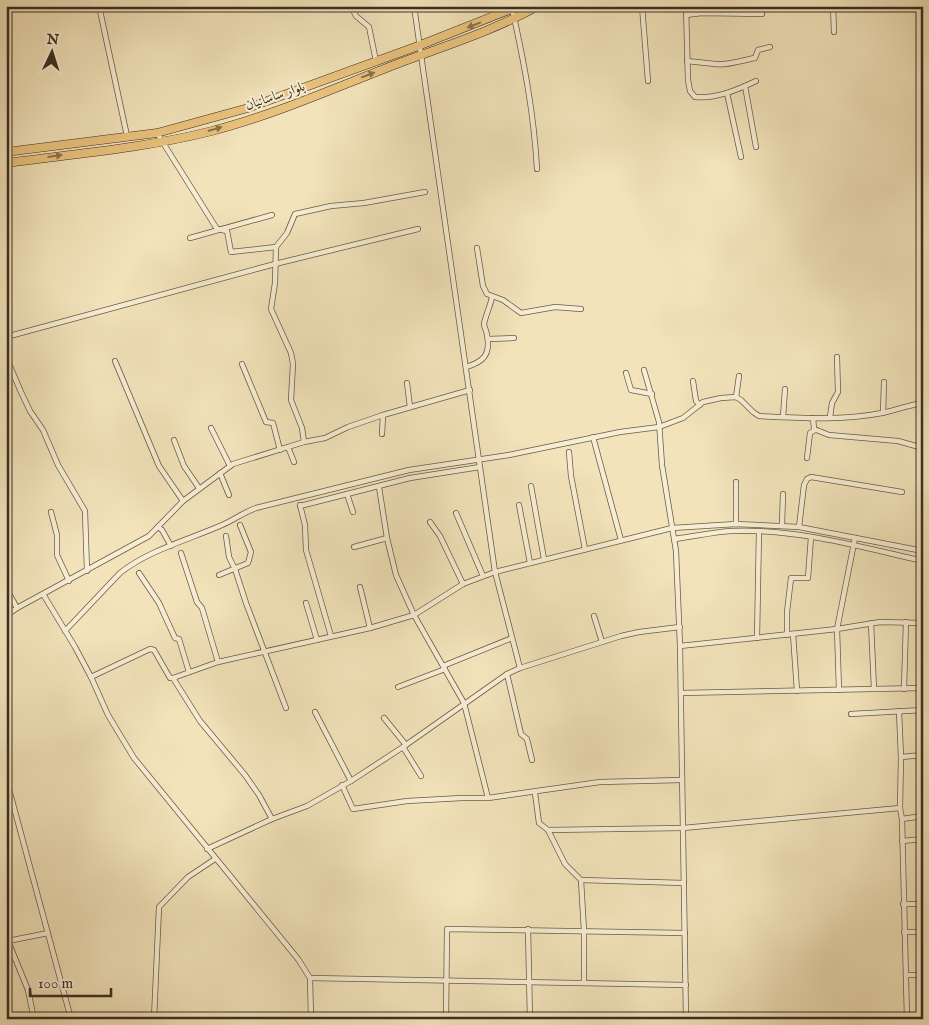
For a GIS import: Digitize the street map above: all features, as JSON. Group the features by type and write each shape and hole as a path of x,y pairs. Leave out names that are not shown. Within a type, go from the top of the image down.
{"highway":[{"name":"بلوار ساسانیان","path":"6,163 162,141 213,130 285,107 515,19 538,6"},
{"name":"بلوار ساسانیان","path":"6,152 157,133 248,108 376,62 515,7"}],"street":[{"path":"99,6 127,136"},
{"path":"351,6 356,16 369,27 376,62"},
{"path":"414,6 418,46 470,390 495,572 520,668"},
{"path":"642,6 648,81"},
{"path":"686,6 687,61 690,91 695,97 702,98 727,92 756,81"},
{"path":"833,6 834,32"},
{"path":"515,7 515,19 535,128 537,169"},
{"path":"686,15 696,13 762,14"},
{"path":"687,61 711,62 715,64 735,62 755,58 758,50 770,47"},
{"path":"745,86 756,147"},
{"path":"727,92 741,157"},
{"path":"157,133 217,229 227,231 231,252 276,247"},
{"path":"304,442 302,428 292,400 293,364 291,353 271,309 275,284 276,247 287,233 295,214 331,206 364,204 425,192"},
{"path":"190,238 272,215"},
{"path":"6,337 275,264 418,229"},
{"path":"477,248 483,286 487,294 492,297 503,300 521,312 555,307 581,309"},
{"path":"466,368 483,360 487,351 488,339 484,322 492,297"},
{"path":"488,339 514,338"},
{"path":"6,357 30,412 43,430 58,465 85,511 87,571"},
{"path":"830,417 832,403 838,388 837,357"},
{"path":"115,361 159,466 183,500"},
{"path":"242,364 266,422 273,423 280,450"},
{"path":"644,370 657,410 662,465 674,539 680,627 686,1019"},
{"path":"626,373 631,390 652,394"},
{"path":"736,397 739,376"},
{"path":"693,381 696,402 700,405"},
{"path":"883,413 884,382"},
{"path":"407,383 410,407"},
{"path":"783,417 785,389"},
{"path":"6,616 17,608 149,536 183,500 230,466 304,442 325,438 348,427 383,415 470,390"},
{"path":"64,631 128,566 224,524 248,511 410,470 509,455 593,437 659,427 683,418 700,405 721,398 736,397 759,416 812,418 883,413 923,403"},
{"path":"382,434 383,415"},
{"path":"812,418 815,430"},
{"path":"211,428 230,466"},
{"path":"815,430 829,436 898,441 923,448"},
{"path":"807,458 810,433 815,430"},
{"path":"593,437 594,447 621,540"},
{"path":"174,440 184,466 199,488"},
{"path":"288,447 294,462"},
{"path":"569,452 571,476 585,549"},
{"path":"300,506 437,473 480,467"},
{"path":"220,473 228,495"},
{"path":"793,534 804,485 810,477 902,492"},
{"path":"736,482 736,524"},
{"path":"531,486 544,560"},
{"path":"378,487 396,575 414,615 464,703 488,798"},
{"path":"347,494 353,512"},
{"path":"782,525 783,494"},
{"path":"298,499 305,525 306,550 331,636"},
{"path":"519,505 530,563"},
{"path":"52,512 57,535 57,554 69,581"},
{"path":"456,513 483,576"},
{"path":"430,522 440,536 463,584"},
{"path":"173,678 218,662 370,628 414,615 463,584 483,576 672,528 736,524 782,525 923,551"},
{"path":"219,575 248,563 251,552 240,525"},
{"path":"158,527 162,530 171,546"},
{"path":"674,539 730,531 793,534 923,561"},
{"path":"757,638 759,531"},
{"path":"226,536 230,557 286,708"},
{"path":"354,547 387,538"},
{"path":"787,635 787,612 791,578 808,578 811,538"},
{"path":"839,690 837,630 855,538"},
{"path":"181,553 197,602 202,608 218,662"},
{"path":"139,573 159,603 175,638 179,639 189,672"},
{"path":"360,587 370,628"},
{"path":"6,588 17,608"},
{"path":"43,594 75,647 108,715 134,758 298,959 310,978 311,1019"},
{"path":"306,603 317,640"},
{"path":"594,616 602,642"},
{"path":"680,646 837,630 871,622 923,624"},
{"path":"871,622 874,689"},
{"path":"904,688 906,622"},
{"path":"207,849 272,819 307,806 351,781 507,674 520,668 602,642 639,632 680,627"},
{"path":"793,634 797,691"},
{"path":"398,687 512,638"},
{"path":"91,677 152,648 200,721 245,775 272,819"},
{"path":"507,674 520,734 527,740 532,760"},
{"path":"681,693 923,688"},
{"path":"851,714 923,710"},
{"path":"899,711 901,757 900,808 902,819 907,1019"},
{"path":"315,712 351,781"},
{"path":"384,718 404,746 421,776"},
{"path":"901,757 923,755"},
{"path":"6,778 71,1019"},
{"path":"342,785 353,809 407,801 488,798 600,782 682,780"},
{"path":"535,792 539,823 548,830 565,864 581,880 584,931 584,983"},
{"path":"548,830 683,828 900,808"},
{"path":"902,819 923,816"},
{"path":"902,841 923,839"},
{"path":"154,1019 159,907 188,878 215,859"},
{"path":"581,880 684,883"},
{"path":"903,904 923,904"},
{"path":"446,1019 447,929 685,933"},
{"path":"528,929 530,1019"},
{"path":"904,932 923,932"},
{"path":"34,1019 28,990 7,941 48,933"},
{"path":"906,975 923,975"},
{"path":"310,978 686,985"}]}
